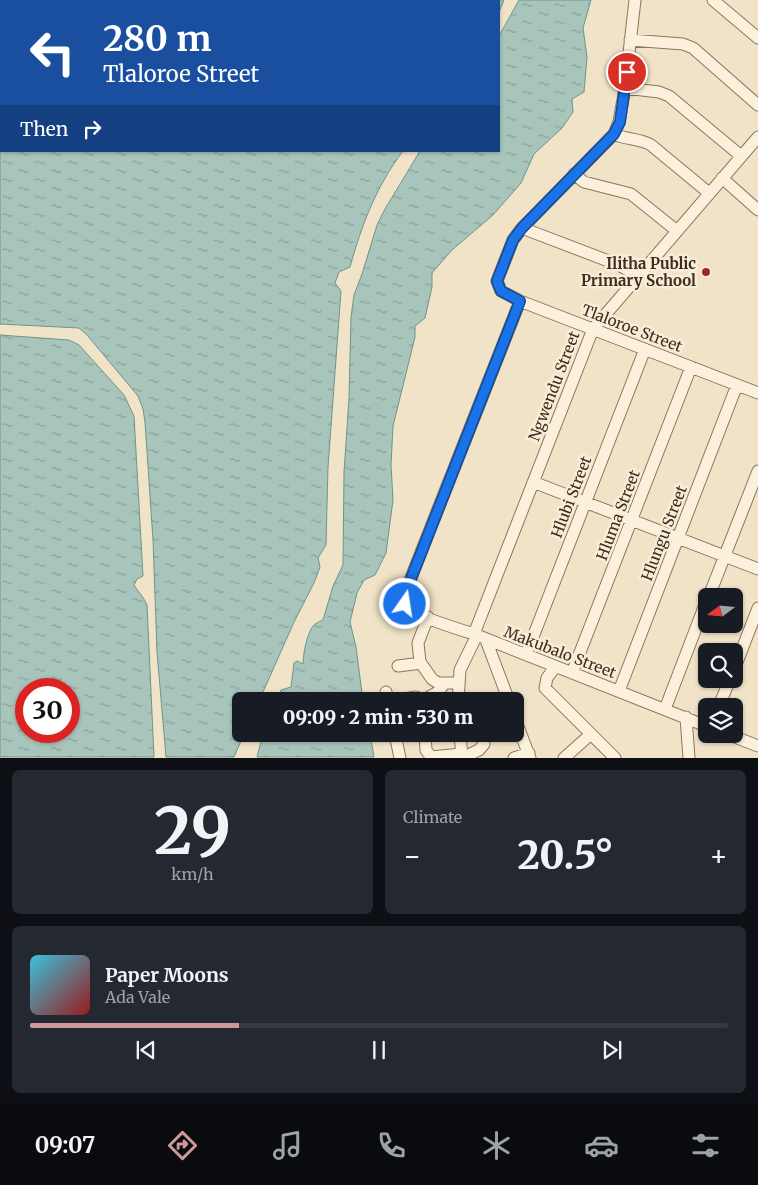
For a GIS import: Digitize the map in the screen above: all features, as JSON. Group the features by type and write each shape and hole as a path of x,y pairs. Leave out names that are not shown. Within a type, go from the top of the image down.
{"street":[{"path":"635,0 620,122 614,134 522,228 619,265 638,276"},
{"path":"713,0 758,38"},
{"path":"630,40 683,44 693,48 758,105"},
{"path":"625,88 659,92 669,96 741,156"},
{"path":"614,134 641,140 651,145 709,193"},
{"name":"Ngwendu Street","path":"458,692 462,665 479,636 533,482 593,329 741,156 757,140"},
{"path":"574,174 584,182 631,194 677,231"},
{"path":"722,178 758,210"},
{"name":"Tlaloroe Street","path":"522,228 513,240 497,281 498,286 505,294 758,393"},
{"name":"Makubalo Street","path":"520,301 405,594 405,604 408,608 428,617 698,722"},
{"name":"Hlubi Street","path":"526,655 645,349"},
{"name":"Hluma Street","path":"572,674 692,367"},
{"name":"Hlungu Street","path":"619,691 737,385"},
{"path":"712,588 758,471"},
{"path":"533,482 758,569"},
{"path":"743,647 758,608"},
{"path":"428,617 418,643 421,663 432,679 438,683 459,683"},
{"path":"665,710 698,623"},
{"path":"479,636 505,692"},
{"path":"398,666 421,663"},
{"path":"556,667 547,678 545,688 615,758"},
{"path":"438,692 444,684"},
{"path":"686,717 689,758"},
{"path":"564,758 591,734"},
{"path":"743,740 758,746"},
{"path":"397,742 400,758"},
{"path":"426,742 426,750 430,757 462,756 479,750 484,742"},
{"path":"461,742 462,756"},
{"path":"514,758 529,755 524,742"}],"water":[{"path":"500,0 504,0 500,10"},
{"path":"519,0 591,0 583,28 587,57 584,92 572,99 573,112 562,128 534,154 521,183 493,215 452,250 432,273 432,287 425,318 415,326 415,337 393,426 391,465 393,500 386,553 375,575 364,580 357,593 350,622 356,647 362,692 280,692 281,690 291,687 294,663 297,661 303,664 305,649 312,627 323,620 333,586 343,565 344,472 349,398 351,317 354,295 377,225 419,152 500,152 500,34"},
{"path":"0,152 402,152 385,178 371,206 350,267 339,272 335,283 341,291 328,467 326,545 318,558 320,567 263,692 232,692 232,742 241,742 234,757 166,757 157,652 153,540 145,422 138,396 79,328 0,324"},
{"path":"0,335 69,340 79,345 124,395 134,416 143,576 137,579 134,585 147,605 154,757 0,757"},
{"path":"261,742 371,742 374,757 257,757"}],"place":[{"name":"Ilitha Public Primary School","path":"706,272"}],"route":[{"path":"405,604 405,594 520,301 501,291 497,281 500,271 516,234 614,134 620,122 627,72"}]}
